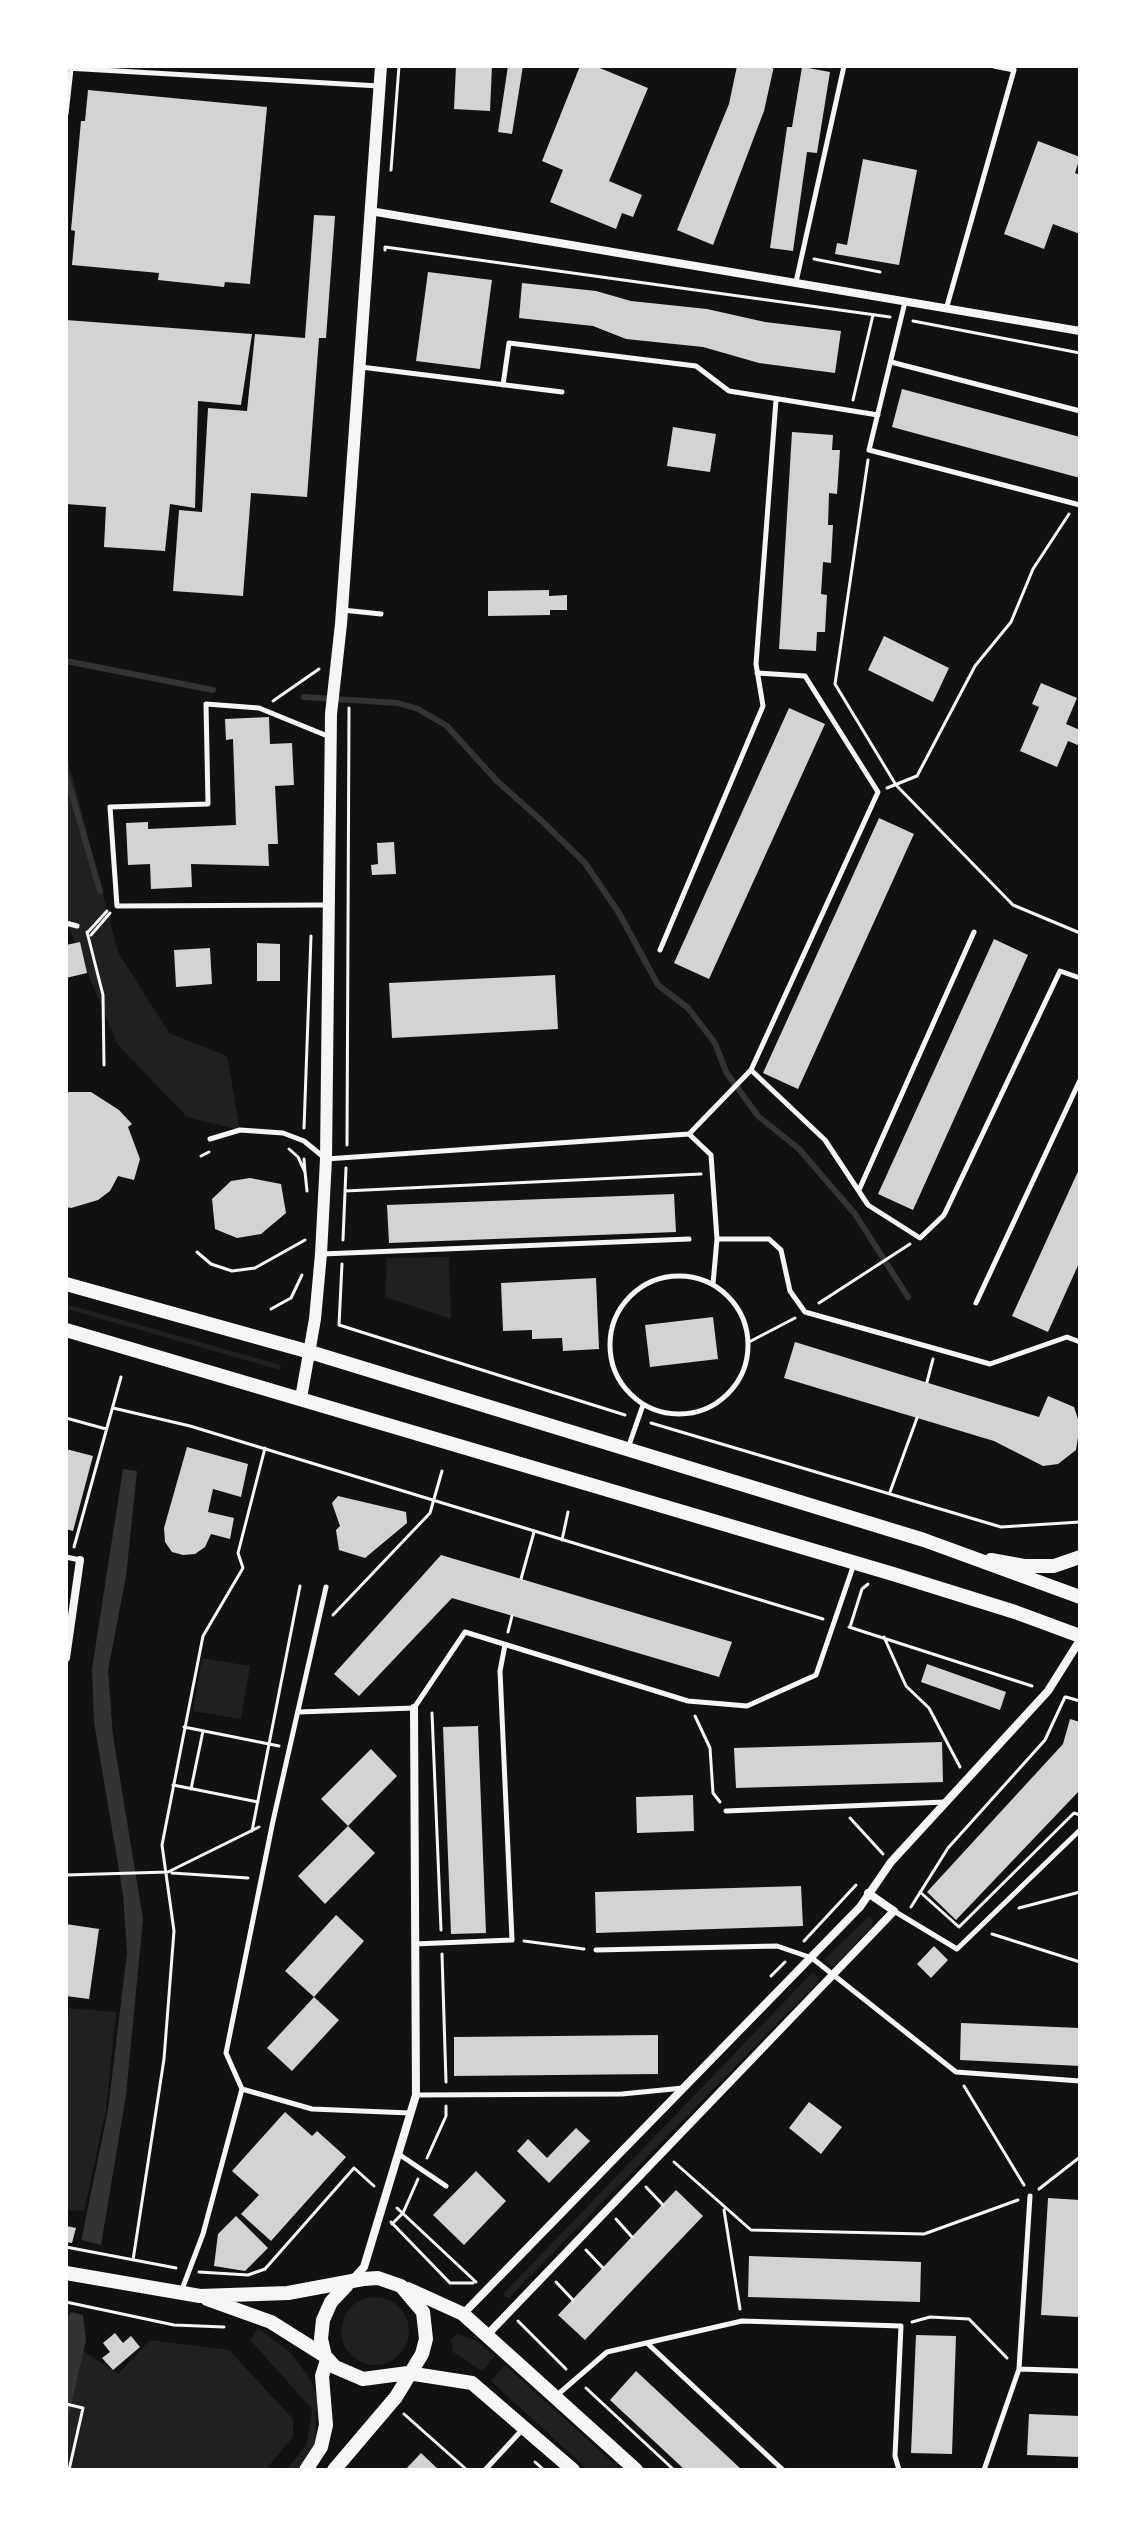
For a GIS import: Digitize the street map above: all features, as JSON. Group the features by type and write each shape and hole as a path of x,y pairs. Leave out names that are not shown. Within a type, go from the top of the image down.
{"main road":[{"path":"66,1284 310,1352 978,1557 1080,1597"},
{"path":"66,1330 854,1563 1015,1612 1080,1638"},
{"path":"978,1557 1024,1566 1054,1566 1080,1557"},
{"path":"66,2273 200,2296 288,2293 378,2278 463,2314 636,2470"},
{"path":"306,2470 321,2447 326,2425 322,2376 326,2358 321,2339 323,2320 331,2302 348,2285"},
{"path":"334,2470 396,2397 422,2354 426,2325 415,2299 401,2286"},
{"path":"200,2296 271,2322 363,2379 408,2373 472,2383 573,2470"}],"street":[{"path":"301,1398 310,1352 321,1254 326,1159 331,714 361,367 381,66"},
{"path":"370,211 906,299 1080,331"},
{"path":"66,1658 72,1558"},
{"path":"463,2314 860,1907 891,1862 1048,1691 1080,1638"},
{"path":"348,2285 364,2267 416,2095 414,1708"},
{"path":"488,2334 894,1911 868,1893"}],"lane":[{"path":"796,282 844,66"},
{"path":"947,306 1014,70 994,66"},
{"path":"66,114 68,68 380,86"},
{"path":"906,299 869,450 1078,505"},
{"path":"503,385 509,343 696,366 729,391 878,415"},
{"path":"891,362 1080,411"},
{"path":"361,367 562,392"},
{"path":"660,950 763,706 757,673 776,400"},
{"path":"342,610 381,614"},
{"path":"210,1139 240,1130 283,1133 304,1141 326,1159 689,1134 719,1107 751,1070 878,792 805,676 757,673"},
{"path":"330,905 114,908 110,807 208,804 206,704 259,708 331,738"},
{"path":"66,923 77,926"},
{"path":"859,1191 974,932"},
{"path":"751,1070 825,1140 868,1205 920,1238 944,1215 1060,971 1080,978"},
{"path":"976,1303 1080,1080"},
{"path":"689,1134 711,1155 717,1239 713,1284"},
{"path":"321,1254 689,1239"},
{"path":"717,1239 769,1239 781,1250 790,1291 805,1312 990,1364 1067,1337 1080,1342"},
{"path":"671,1275 699,1277 713,1284 731,1298 745,1320 749,1342 746,1368 726,1397 714,1406 690,1414 669,1414 643,1405 626,1391 614,1371 609,1345 616,1313 641,1286 671,1275"},
{"path":"628,1449 643,1405"},
{"path":"298,1712 414,1708 465,1632 688,1701 747,1706 816,1675 854,1563"},
{"path":"181,2293 203,2234 242,2089 226,2053 273,1821 326,1587"},
{"path":"414,1944 512,1940 500,1671 505,1645"},
{"path":"726,1811 947,1802"},
{"path":"894,1911 957,1949 1080,1830"},
{"path":"596,1950 777,1946 812,1958 832,1977 956,2072 1080,2081"},
{"path":"416,2095 622,2094 684,2088"},
{"path":"242,2089 312,2109 411,2113"},
{"path":"400,2155 446,2186"},
{"path":"984,2470 1019,2369 1030,2196"},
{"path":"556,2396 574,2377 607,2352 742,2321 901,2326 895,2456 899,2470"},
{"path":"646,2342 783,2470"},
{"path":"1019,2369 1080,2371"},
{"path":"485,2470 525,2426"}],"path":[{"path":"391,170 399,66"},
{"path":"385,247 901,319 1080,353"},
{"path":"808,258 880,272"},
{"path":"850,411 873,315"},
{"path":"869,450 835,684 896,785 1013,905 1080,933"},
{"path":"878,792 917,776 975,666 1011,622 1033,569 1078,505"},
{"path":"259,708 319,669"},
{"path":"349,716 347,1158 339,1325 1001,1527 1080,1522"},
{"path":"89,934 114,908"},
{"path":"77,926 89,934 103,995 104,1065"},
{"path":"307,1192 304,1141 311,935"},
{"path":"201,1156 217,1148"},
{"path":"287,1148 298,1157 305,1172"},
{"path":"345,1191 712,1173"},
{"path":"197,1252 211,1264 232,1271 255,1268 305,1240 304,1256"},
{"path":"878,1265 896,1253"},
{"path":"271,1309 291,1298 304,1272"},
{"path":"927,1382 936,1349"},
{"path":"72,1558 121,1377"},
{"path":"113,1408 265,1448 884,1637 1037,1687 1027,1697"},
{"path":"66,1418 106,1429"},
{"path":"890,1492 917,1418"},
{"path":"133,2260 164,2059 174,1931 162,1845 203,1636 243,1568 238,1553 265,1448"},
{"path":"315,1633 430,1513 442,1471"},
{"path":"562,1540 568,1512"},
{"path":"521,1579 534,1532"},
{"path":"850,1627 862,1589 873,1583"},
{"path":"252,1831 300,1586"},
{"path":"505,1645 512,1616"},
{"path":"884,1637 906,1686 929,1708 962,1770 971,1760"},
{"path":"1048,1691 1080,1701"},
{"path":"1065,1697 1045,1740 948,1848 920,1892 959,1927 1074,1813 1080,1815"},
{"path":"688,1701 710,1748 713,1793 726,1811"},
{"path":"392,2224 403,2213 446,2116 432,1713"},
{"path":"184,1727 291,1748"},
{"path":"191,1789 203,1731"},
{"path":"173,1785 258,1802"},
{"path":"840,1806 884,1854 876,1863"},
{"path":"168,1872 273,1821"},
{"path":"66,1875 114,1877 168,1872 261,1879"},
{"path":"764,1983 859,1881"},
{"path":"999,1909 1032,1908 1080,1892"},
{"path":"978,1929 1080,1962"},
{"path":"512,1940 596,1950"},
{"path":"956,2072 1030,2196"},
{"path":"671,2159 723,2209 751,2230 924,2234 1030,2196 1080,2157"},
{"path":"66,2247 189,2271 248,2275 265,2269 354,2168 374,2186"},
{"path":"637,2178 663,2205"},
{"path":"392,2203 389,2214 392,2224 450,2283 464,2285 476,2282 403,2213"},
{"path":"607,2209 632,2237"},
{"path":"723,2209 742,2321"},
{"path":"577,2241 603,2268"},
{"path":"546,2272 573,2300"},
{"path":"66,2302 174,2325 224,2327"},
{"path":"901,2326 930,2317 969,2319 1019,2369"},
{"path":"518,2322 674,2470"},
{"path":"66,2404 83,2408 69,2470"},
{"path":"403,2412 467,2470"}],"shaded area":[{"path":"66,752 118,952 169,1033 227,1056 240,1130 187,1117 117,1044 66,921"},
{"path":"449,1257 451,1319 385,1297 387,1258"},
{"path":"66,1304 281,1365 280,1370 66,1309"},
{"path":"123,1469 137,1471 126,1576 108,1671 113,1736 143,1919 126,2095 101,2245 82,2240 82,2237 108,2110 127,1953 123,1894 94,1722 92,1669"},
{"path":"202,1658 250,1666 241,1719 193,1711"},
{"path":"869,1916 873,1918 872,1926 833,1968 825,1959"},
{"path":"813,1972 820,1980 508,2299 503,2294"},
{"path":"66,2008 116,2012 106,2110 84,2211 66,2210"},
{"path":"375,2297 399,2307 409,2331 399,2355 375,2365 351,2355 341,2331 351,2307"},
{"path":"71,2312 83,2315 86,2340 66,2428 66,2320"},
{"path":"258,2328 290,2352 311,2380 317,2399 315,2448 301,2470 286,2470 307,2444 312,2409 250,2340"},
{"path":"458,2334 477,2341 495,2356 482,2371 453,2352 451,2339"},
{"path":"150,2340 229,2350 293,2419 293,2437 265,2470 66,2470 66,2428 82,2350 118,2374"},
{"path":"505,2365 621,2470 588,2470 491,2381"}],"building":[{"path":"456,66 492,66 490,111 454,109"},
{"path":"508,66 523,66 512,134 498,132"},
{"path":"580,66 595,66 648,88 609,181 642,195 633,217 622,213 616,229 550,202 563,170 542,161"},
{"path":"737,66 774,66 764,111 713,245 677,230 729,104"},
{"path":"802,67 830,72 817,153 807,152 793,251 770,248 787,127 792,127"},
{"path":"88,90 267,107 250,284 225,282 224,287 158,280 159,273 72,265 75,231 71,230 81,121 85,121"},
{"path":"1038,141 1080,157 1075,173 1080,175 1080,234 1053,224 1044,249 1004,234"},
{"path":"863,159 917,170 899,265 835,254 837,243 847,245"},
{"path":"314,215 335,216 326,338 319,338 307,497 251,493 243,596 173,591 179,510 202,512 208,408 247,411 255,334 305,338"},
{"path":"428,272 492,280 480,369 416,361"},
{"path":"522,283 596,291 631,301 707,309 765,322 841,331 835,373 759,363 703,347 626,339 593,326 519,318"},
{"path":"66,320 252,334 241,405 198,401 195,508 170,504 165,551 104,547 106,507 66,504"},
{"path":"902,389 1080,437 1080,478 892,427"},
{"path":"673,427 716,434 710,472 667,466"},
{"path":"792,432 833,435 832,450 840,450 837,494 829,493 828,525 833,525 831,563 823,562 821,594 827,595 825,632 817,632 816,651 779,649"},
{"path":"549,590 549,596 567,595 567,610 550,610 550,615 488,616 488,591"},
{"path":"884,636 949,668 933,702 868,670"},
{"path":"1041,683 1077,698 1066,724 1080,730 1080,746 1068,741 1057,767 1020,751 1039,707 1032,704"},
{"path":"789,708 825,724 709,979 674,963"},
{"path":"269,717 270,744 292,743 294,785 275,786 278,844 268,844 269,866 191,864 192,887 151,889 150,864 128,865 126,823 148,822 148,829 236,825 233,739 226,740 225,719"},
{"path":"879,818 914,834 798,1089 763,1073"},
{"path":"394,842 396,874 372,875 371,865 378,864 377,843"},
{"path":"994,939 1028,955 913,1210 878,1194"},
{"path":"80,942 87,973 66,978 66,945"},
{"path":"257,943 280,944 280,981 257,981"},
{"path":"210,948 212,984 176,987 174,950"},
{"path":"555,975 558,1029 392,1038 389,983"},
{"path":"66,1092 91,1092 119,1110 132,1124 128,1127 140,1159 134,1180 118,1176 110,1191 98,1200 71,1208 66,1207"},
{"path":"1080,1167 1080,1261 1048,1332 1012,1316"},
{"path":"250,1178 281,1184 286,1213 261,1234 237,1238 215,1229 212,1199 231,1181"},
{"path":"674,1194 676,1232 389,1243 387,1205"},
{"path":"596,1278 599,1349 563,1351 562,1338 532,1339 532,1330 503,1331 501,1283"},
{"path":"713,1317 718,1359 650,1367 645,1325"},
{"path":"795,1342 1039,1417 1048,1396 1074,1407 1080,1425 1076,1450 1058,1464 1043,1466 994,1441 784,1378"},
{"path":"187,1447 248,1464 241,1497 213,1489 208,1512 234,1518 230,1539 211,1534 205,1547 195,1554 183,1555 172,1552 165,1542 164,1528"},
{"path":"66,1449 93,1456 73,1531 66,1529"},
{"path":"338,1496 406,1512 407,1523 365,1558 339,1550 336,1530 340,1526 332,1503"},
{"path":"441,1555 732,1642 719,1677 452,1598 359,1696 334,1674"},
{"path":"927,1664 1006,1692 1000,1710 921,1682"},
{"path":"1070,1719 1080,1722 1080,1790 956,1920 927,1892 1063,1744"},
{"path":"478,1726 486,1933 451,1934 443,1727"},
{"path":"942,1742 943,1782 736,1788 734,1748"},
{"path":"371,1749 397,1776 348,1826 321,1799"},
{"path":"693,1795 694,1831 637,1833 636,1797"},
{"path":"348,1826 375,1853 325,1904 298,1876"},
{"path":"801,1886 803,1926 596,1933 595,1892"},
{"path":"336,1915 364,1941 314,1997 285,1971"},
{"path":"66,1924 99,1929 89,1999 66,1996"},
{"path":"934,1946 948,1960 931,1978 917,1964"},
{"path":"314,1997 339,2020 292,2071 267,2048"},
{"path":"961,2023 1080,2028 1080,2066 960,2060"},
{"path":"658,2035 658,2074 454,2076 454,2037"},
{"path":"809,2102 842,2127 821,2154 789,2128"},
{"path":"285,2112 312,2136 317,2131 346,2157 271,2241 241,2214 259,2195 232,2171"},
{"path":"576,2128 590,2141 549,2183 517,2151 528,2139 547,2158"},
{"path":"476,2171 506,2201 464,2245 433,2215"},
{"path":"676,2190 703,2216 585,2340 558,2315"},
{"path":"1048,2198 1080,2200 1078,2317 1041,2315"},
{"path":"236,2216 268,2248 245,2271 214,2266 218,2234"},
{"path":"66,2226 76,2228 72,2243 66,2242"},
{"path":"749,2256 921,2262 920,2302 748,2297"},
{"path":"115,2333 123,2343 131,2336 140,2347 113,2370 102,2358 110,2352 103,2343"},
{"path":"916,2335 956,2336 952,2454 911,2453"},
{"path":"636,2371 742,2470 685,2470 610,2400"},
{"path":"1029,2414 1080,2416 1080,2457 1027,2455"},
{"path":"421,2453 439,2470 405,2470"}],"waterway":[{"path":"66,661 213,690"},
{"path":"304,697 398,703 418,709 447,726 497,781 585,863 619,913 658,985 688,1008 715,1043 726,1072 758,1116 799,1149 855,1214 908,1297"},
{"path":"66,774 100,891"}]}
